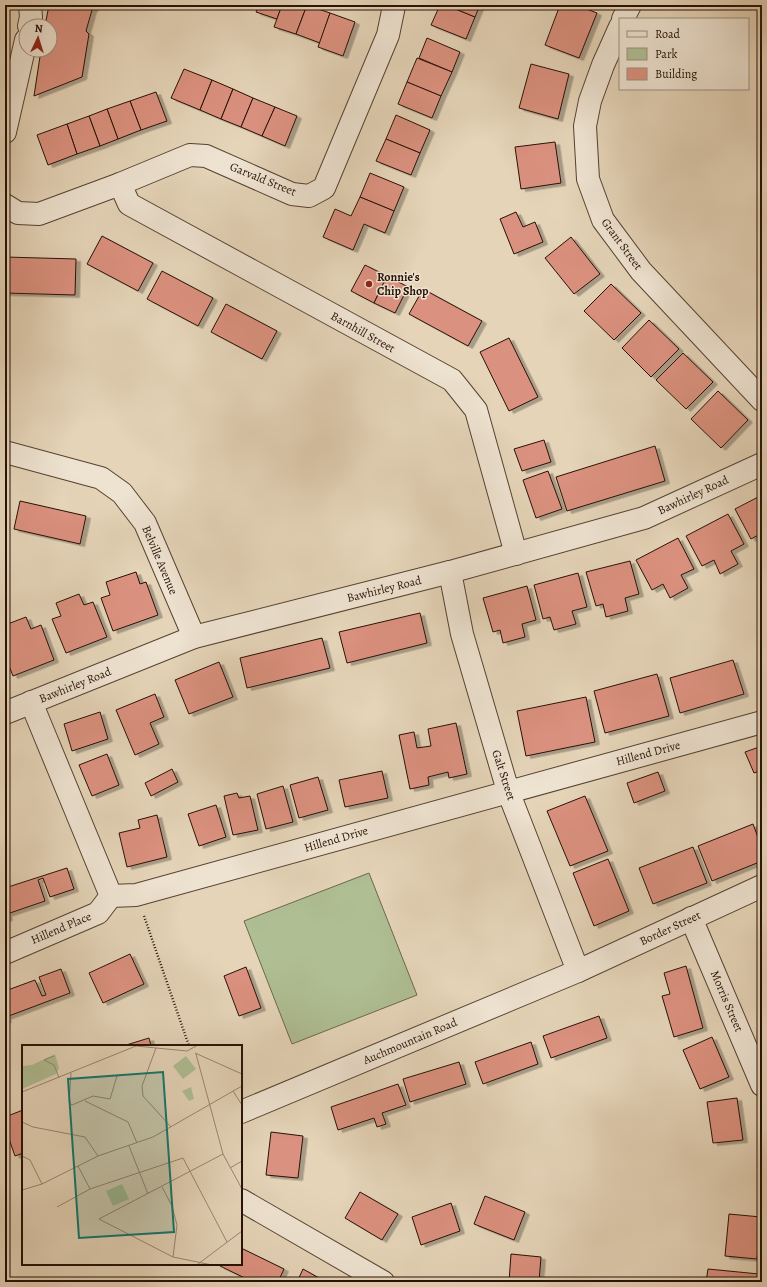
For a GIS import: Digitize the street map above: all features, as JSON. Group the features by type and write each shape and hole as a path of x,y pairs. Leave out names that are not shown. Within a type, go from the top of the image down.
{"street":[{"path":"30,5 31,18"},
{"name":"Garvald Street","path":"11,209 40,214 120,184 190,155 206,156 292,194 309,196 324,188 388,34 391,5"},
{"path":"624,18 630,5"},
{"name":"Grant Street","path":"619,29 603,65 590,101 585,126 588,180 603,220 641,271 762,400"},
{"path":"5,132 22,58"},
{"name":"Barnhill Street","path":"120,184 129,204 452,380 476,410 516,554"},
{"name":"Belville Avenue","path":"5,452 101,478 122,493 145,524 194,637"},
{"name":"Bawhirley Road","path":"5,713 194,637 450,572 644,518 762,464"},
{"name":"Galt Street","path":"450,572 462,634 508,791 578,971"},
{"path":"31,702 111,896"},
{"name":"Hillend Drive","path":"111,896 136,895 762,722"},
{"name":"Border Street","path":"578,971 762,886"},
{"name":"Hillend Place","path":"5,953 98,913 111,896"},
{"name":"Morris Street","path":"691,918 762,1085"},
{"name":"Auchmountain Road","path":"242,1112 578,971"},
{"path":"242,1201 383,1282"}],"path":[{"path":"136,895 189,1045"}],"green space":[{"path":"369,873 417,995 292,1044 244,921"}],"building":[{"path":"49,5 97,5 92,10 86,31 89,34 82,77 34,96 40,58 58,58 58,18 47,18"},
{"path":"259,5 282,5 277,19 256,12"},
{"path":"282,5 307,5 296,34 274,27"},
{"path":"307,5 330,13 320,43 296,34"},
{"path":"440,5 446,5 475,17 466,39 431,25"},
{"path":"446,5 480,5 475,17"},
{"path":"560,5 576,5 597,13 579,58 545,45"},
{"path":"330,13 355,22 343,56 318,47"},
{"path":"427,38 460,52 452,72 419,58"},
{"path":"417,58 452,72 441,96 407,82"},
{"path":"531,64 569,74 558,119 519,108"},
{"path":"184,69 212,80 200,110 171,98"},
{"path":"212,80 233,89 221,119 200,110"},
{"path":"407,82 441,96 432,118 398,104"},
{"path":"233,89 253,98 241,127 221,119"},
{"path":"156,92 167,121 141,130 130,101"},
{"path":"253,98 275,107 262,136 241,127"},
{"path":"130,101 141,130 118,139 107,109"},
{"path":"275,107 297,116 285,146 262,136"},
{"path":"107,109 118,139 100,146 89,116"},
{"path":"396,115 430,130 420,153 386,139"},
{"path":"89,116 100,146 77,154 67,124"},
{"path":"67,124 77,154 48,165 37,135"},
{"path":"386,139 420,153 411,175 376,161"},
{"path":"555,142 561,183 521,189 515,147"},
{"path":"370,173 404,187 394,211 360,197"},
{"path":"360,197 394,211 385,233 364,224 353,250 323,237 335,209 351,216"},
{"path":"516,212 523,227 535,222 543,242 514,254 500,219"},
{"path":"102,236 153,263 138,291 87,264"},
{"path":"571,237 600,274 574,294 545,258"},
{"path":"5,257 76,259 75,295 5,293"},
{"name":"Ronnie's Chip Shop","path":"365,265 387,276 374,303 351,291"},
{"path":"162,271 213,298 198,326 147,299"},
{"path":"387,276 408,287 395,313 374,303"},
{"path":"611,284 641,313 614,340 584,311"},
{"path":"423,289 482,321 468,346 409,314"},
{"path":"226,304 277,331 262,359 211,332"},
{"path":"649,320 679,349 651,377 622,348"},
{"path":"509,338 538,397 509,411 480,352"},
{"path":"683,353 713,382 686,409 656,380"},
{"path":"718,391 748,420 721,448 691,419"},
{"path":"544,440 551,462 522,471 514,449"},
{"path":"655,446 665,481 567,511 556,477"},
{"path":"548,471 562,509 536,518 523,480"},
{"path":"762,495 762,533 751,539 735,509"},
{"path":"20,501 86,516 80,544 14,529"},
{"path":"728,514 744,544 731,551 738,564 720,574 714,560 702,566 686,536"},
{"path":"678,538 694,569 681,575 688,588 670,598 663,584 652,590 636,560"},
{"path":"630,561 639,594 625,598 628,611 606,617 603,604 596,606 586,572"},
{"path":"136,572 140,584 146,582 158,615 113,631 101,598 110,595 106,582"},
{"path":"578,573 587,607 572,611 576,624 554,630 550,617 543,619 534,585"},
{"path":"527,586 536,620 522,624 525,637 503,643 500,630 493,632 483,598"},
{"path":"79,594 84,605 93,602 107,637 66,653 52,619 61,616 56,603"},
{"path":"420,613 427,643 347,663 339,632"},
{"path":"26,617 31,629 41,625 54,660 13,676 5,656 5,640 8,639 5,632 5,625"},
{"path":"322,638 330,668 247,688 240,658"},
{"path":"733,660 744,694 680,713 670,678"},
{"path":"219,662 233,697 189,714 175,680"},
{"path":"657,674 669,716 605,733 594,691"},
{"path":"155,694 164,717 150,723 159,744 135,755 116,710"},
{"path":"586,697 595,742 526,756 517,711"},
{"path":"100,712 108,739 72,751 64,724"},
{"path":"456,723 467,774 449,778 448,772 428,777 429,785 410,789 399,735 414,732 417,748 431,746 428,729"},
{"path":"762,746 762,770 754,773 745,752"},
{"path":"107,754 119,785 92,796 79,765"},
{"path":"172,769 178,782 151,796 145,783"},
{"path":"382,771 388,798 345,807 339,780"},
{"path":"658,772 665,791 634,803 627,783"},
{"path":"318,777 328,810 299,818 290,785"},
{"path":"283,786 293,822 266,829 257,794"},
{"path":"237,793 239,798 250,796 258,830 233,835 224,796"},
{"path":"585,796 608,851 570,866 547,811"},
{"path":"216,805 226,837 199,846 188,814"},
{"path":"157,815 167,857 127,867 119,833 140,828 138,820"},
{"path":"753,824 762,848 762,861 712,881 698,846"},
{"path":"693,847 707,883 653,904 639,868"},
{"path":"608,859 629,911 594,926 573,873"},
{"path":"67,868 74,889 50,897 43,878 38,880 45,901 7,914 8,918 5,919 5,888"},
{"path":"130,954 144,984 103,1003 89,973"},
{"path":"686,966 703,1028 674,1037 662,996 670,994 664,973"},
{"path":"246,967 261,1008 239,1016 224,976"},
{"path":"61,969 70,993 6,1017 7,1020 5,1020 5,991 35,980 42,996 46,995 39,977"},
{"path":"599,1016 607,1038 551,1058 543,1036"},
{"path":"712,1037 729,1077 700,1089 683,1050"},
{"path":"149,1038 151,1045 126,1045"},
{"path":"531,1042 538,1064 483,1084 475,1062"},
{"path":"459,1062 466,1084 410,1102 403,1079"},
{"path":"398,1084 406,1105 382,1113 386,1124 377,1127 374,1118 338,1130 331,1107"},
{"path":"737,1098 743,1140 713,1143 707,1102"},
{"path":"22,1110 22,1153 15,1156 5,1128 5,1117"},
{"path":"271,1132 303,1136 298,1178 266,1175"},
{"path":"360,1192 398,1214 382,1240 345,1218"},
{"path":"485,1196 525,1212 514,1240 474,1224"},
{"path":"451,1203 460,1231 421,1245 412,1217"},
{"path":"729,1214 761,1217 757,1259 725,1256"},
{"path":"242,1248 284,1269 278,1282 253,1282 220,1266 242,1265"},
{"path":"511,1254 541,1257 539,1282 509,1282"},
{"path":"303,1269 326,1282 297,1282"},
{"path":"708,1269 759,1274 758,1282 706,1282"}],"place":[{"name":"Ronnie's Chip Shop","path":"369,284"}]}
